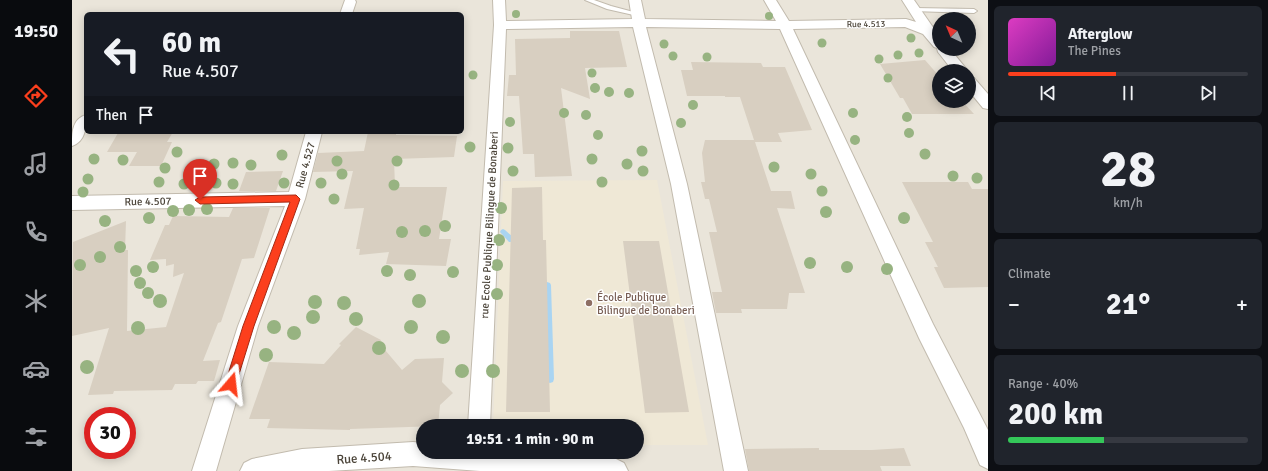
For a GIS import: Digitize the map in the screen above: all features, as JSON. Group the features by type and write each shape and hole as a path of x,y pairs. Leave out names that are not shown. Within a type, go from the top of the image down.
{"street":[{"name":"rue Ecole Publique Bilingue de Bonaberi","path":"479,419 500,25 498,0"},
{"path":"635,0 638,19 679,184 736,471"},
{"path":"770,0 784,25 926,331 972,420 988,457"},
{"path":"347,12 350,2"},
{"path":"911,5 928,31"},
{"name":"Rue 4.513","path":"500,25 638,19 784,25 906,23 928,31 932,36"},
{"path":"949,56 955,64"},
{"path":"976,89 988,104"},
{"path":"72,140 84,123"},
{"name":"Rue 4.527","path":"204,471 248,326 296,199 313,134"},
{"name":"Rue 4.507","path":"72,203 296,199"},
{"name":"Rue 4.504","path":"252,471 302,461 413,454 477,461"},
{"path":"477,461 560,469 616,471"}],"lane":[{"path":"588,0 638,19"},
{"path":"911,5 974,11"}],"shaded area":[{"path":"72,0 988,0 988,471 72,471"},
{"name":"École Publique Bilingue de Bonaberi","path":"657,180 708,445 644,445 644,419 493,419 503,181"}],"building":[{"path":"570,31 619,31 627,67 585,68 590,99 561,88 572,176 535,177 534,154 523,154 519,96 507,96 509,75 516,75 515,39 570,38"},
{"path":"925,60 932,68 932,108 968,108 974,114 912,114 903,98 900,98 880,64"},
{"path":"691,62 761,63 763,67 785,67 812,130 778,133 782,142 755,142 771,191 791,191 795,209 777,208 805,293 789,293 787,309 741,309 742,313 716,313 712,292 722,292 709,232 717,232 709,199 705,199 701,182 705,182 702,153 705,140 754,140 740,97 687,96 681,70 693,70"},
{"path":"117,134 172,134 167,142 172,142 161,166 129,166 137,152 107,152"},
{"path":"368,134 457,136 454,157 394,159 395,187 447,187 439,239 451,239 446,266 386,264 389,252 359,255 360,249 356,249 364,208 344,209 353,171 313,172 318,153 364,151"},
{"path":"283,171 276,191 239,191 246,172"},
{"path":"902,182 968,182 972,189 988,189 988,287 944,288 934,267 938,267 925,242 933,242"},
{"path":"542,187 543,240 546,240 550,412 506,412 512,188"},
{"path":"233,208 270,208 254,258 242,259 221,322 218,323 203,361 220,360 214,381 198,381 196,384 175,384 172,390 114,391 113,394 88,395 109,328 72,336 73,242 126,221 125,250 128,250 127,331 166,327 184,273 173,277 174,264 166,266 166,259 150,260 165,225 169,225 173,216 229,217"},
{"path":"623,241 659,241 689,412 645,413"},
{"path":"356,327 381,340 380,344 402,370 415,359 444,358 442,382 453,393 440,405 439,419 416,419 416,427 350,430 267,428 270,419 249,419 269,362 324,364 341,345 339,344"},
{"path":"819,448 819,450 872,450 904,448 911,466 880,466 882,471 749,471 745,449"}],"waterway":[{"path":"503,232 511,240 519,240"},
{"path":"547,285 550,379"}],"place":[{"name":"École Publique Bilingue de Bonaberi","path":"589,303"}],"route":[{"path":"200,200 296,199 248,326 231,384"}]}
